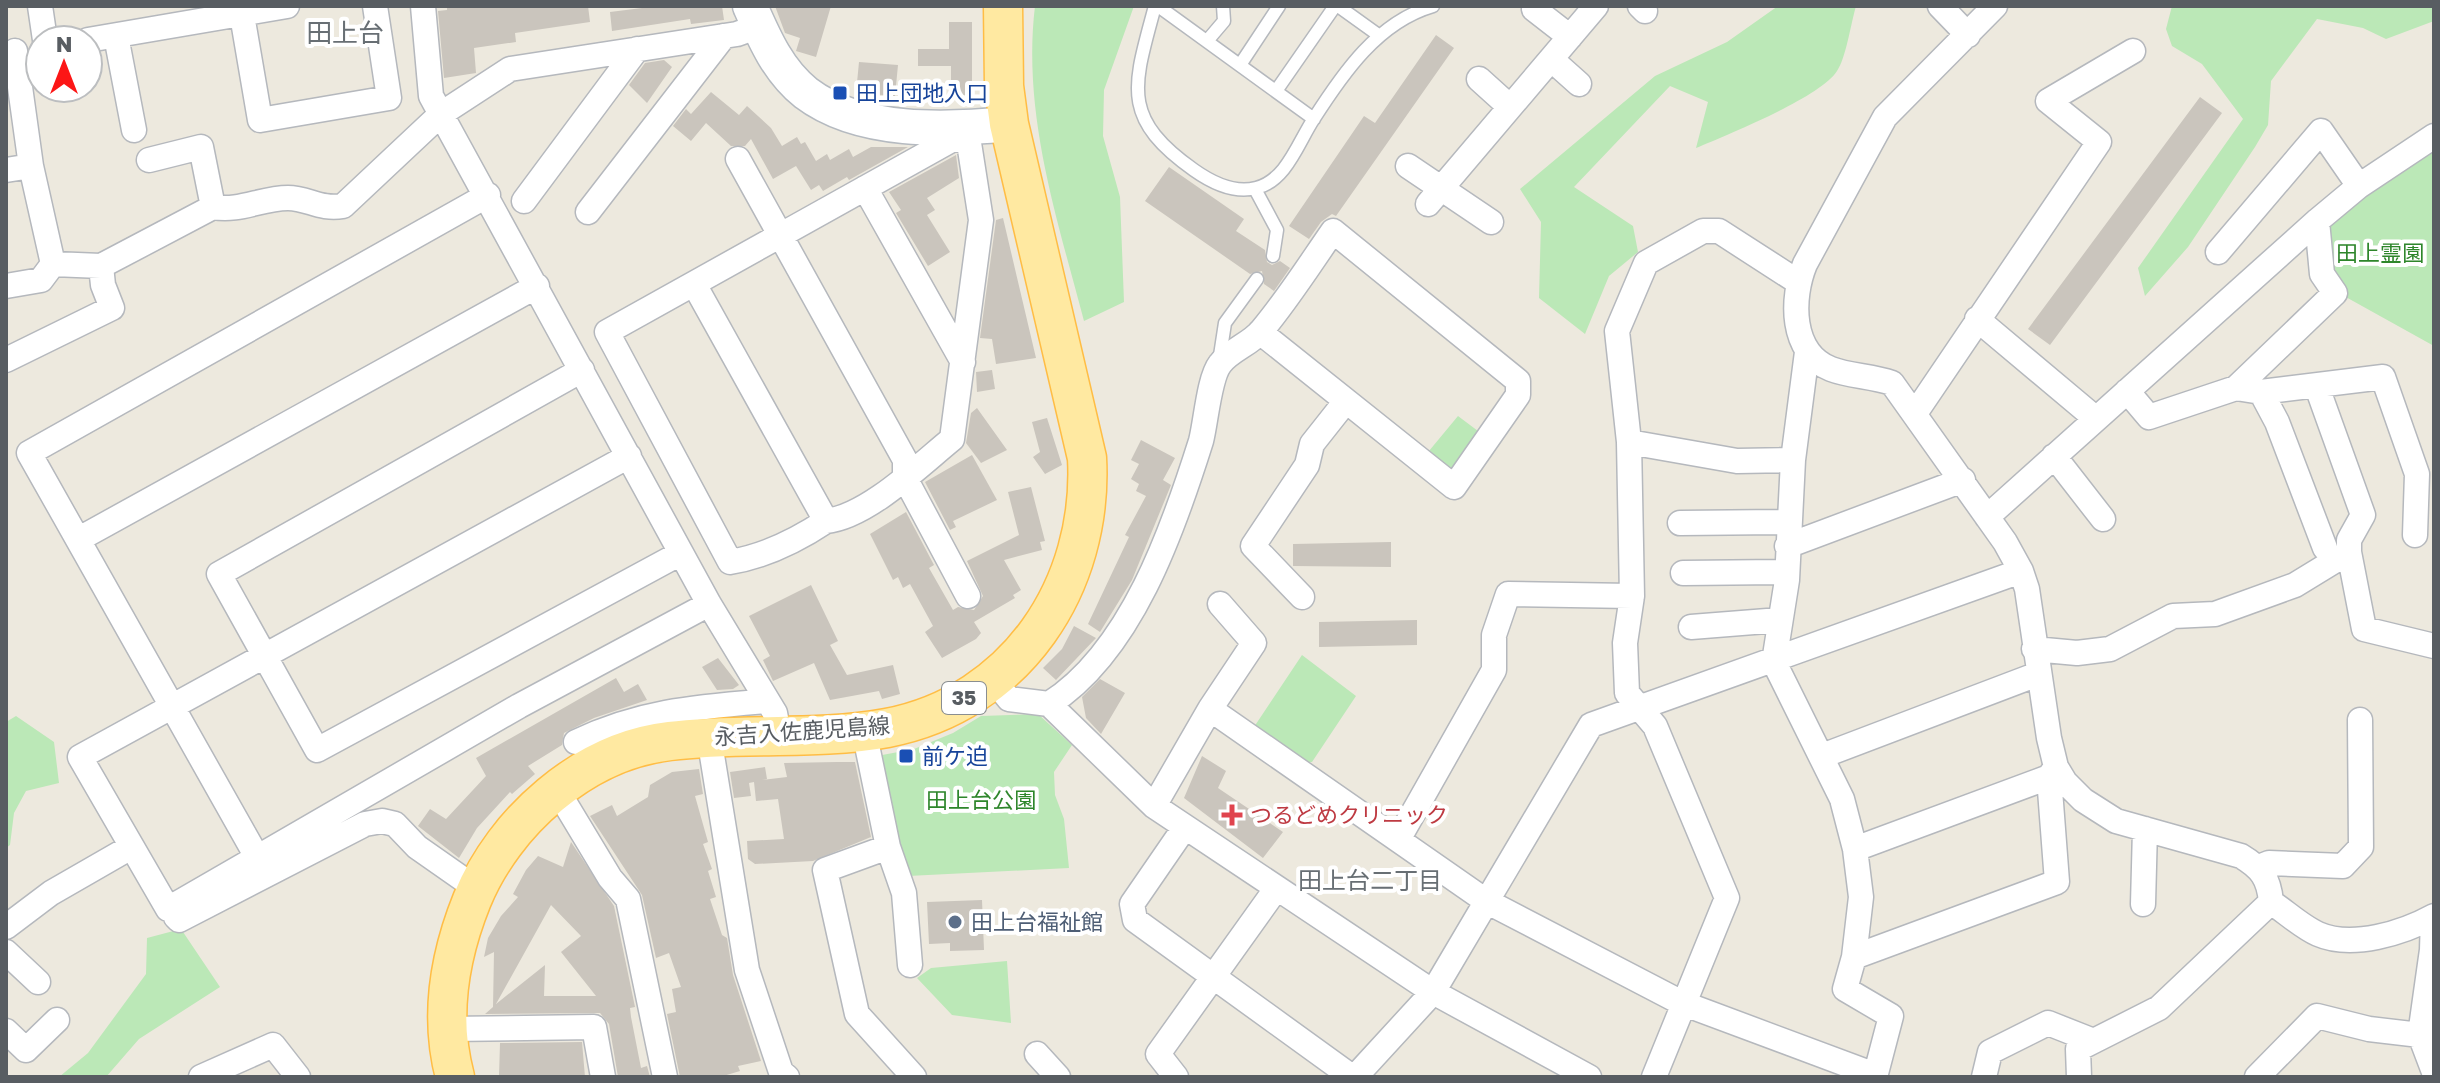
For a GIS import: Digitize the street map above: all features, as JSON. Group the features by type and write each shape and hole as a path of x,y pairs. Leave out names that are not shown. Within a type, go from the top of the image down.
{"main road":[{"name":"永吉入佐鹿児島線","path":"455,1077 448,1029 453,957 477,889 522,820 557,790 626,753 666,741 709,737 773,718 864,731 936,712 972,694 992,678 1040,631 1056,607 1077,553 1089,493 1081,425 1009,124 1004,86 1003,6"}],"street":[{"path":"104,38 287,6"},
{"path":"242,15 260,120 389,98 375,6"},
{"path":"423,6 431,96 773,718"},
{"path":"1434,197 1596,6"},
{"path":"1940,6 1968,35"},
{"path":"1210,709 1486,901 1682,1003 1875,1076 1891,1016 1845,989 1854,957 1861,897 1855,849 1842,799 1774,662 1787,572 1793,460 1807,352 1796,320 1798,282 1885,117 1995,6"},
{"path":"1534,9 1570,37"},
{"path":"588,212 724,36 754,16 786,73 823,104 882,122 954,133 1009,124"},
{"path":"116,36 134,130"},
{"path":"53,264 101,266 213,207 231,210 289,198 326,209 343,206 441,114 510,69 724,36"},
{"path":"524,201 637,49"},
{"path":"1916,412 2099,142 2048,101 2133,51"},
{"path":"6,286 41,280 53,264 31,166 11,52"},
{"path":"1551,59 1579,84"},
{"path":"1479,79 1510,107"},
{"path":"2218,252 2321,131 2359,186"},
{"path":"954,133 969,143 981,220 952,439 905,478 839,520 826,521 795,541 752,558 730,562 607,332 865,188 954,133"},
{"path":"1987,517 2317,221 2359,186 2434,136"},
{"path":"149,160 201,147 213,207"},
{"path":"738,159 905,460 905,478 968,596"},
{"path":"6,170 31,166"},
{"path":"1408,166 1434,197 1491,222"},
{"path":"865,188 963,362"},
{"path":"257,857 29,453 488,195"},
{"path":"2127,391 2149,417 2236,388 2335,293 2322,274 2317,221"},
{"path":"1049,704 1086,678 1108,650 1144,586 1174,518 1201,438 1218,365 1260,332 1333,231 1518,381 1518,395 1454,487 1260,332"},
{"path":"1654,1077 1727,898 1655,726 1627,693 1625,643 1632,596 1629,442 1617,331 1646,263 1703,231 1719,231 1798,282"},
{"path":"6,360 112,308 103,285 101,266"},
{"path":"694,284 826,521"},
{"path":"79,539 537,286"},
{"path":"1977,319 2095,418"},
{"path":"1807,352 1830,369 1892,383 1963,480 2021,571 2052,772 2057,882 1854,957"},
{"path":"582,370 219,574 317,750 681,553"},
{"path":"2236,388 2261,392 2383,377 2417,474 2415,535"},
{"path":"2034,649 2077,653 2110,649 2173,616 2215,614 2295,585 2349,540 2363,515 2317,387"},
{"path":"2261,392 2337,550 2364,629 2434,646"},
{"path":"1302,597 1253,546 1307,465 1312,444 1346,401"},
{"path":"1629,442 1737,461 1793,460"},
{"path":"477,889 417,847 395,824 382,821 365,824 179,920 168,909 80,757 629,456"},
{"path":"2054,456 2103,519"},
{"path":"1680,523 1788,534 1963,480"},
{"path":"1185,827 1132,904 1135,920 1354,1077 1433,992 1591,725 2021,571"},
{"path":"1683,573 1787,572"},
{"path":"1399,838 1494,670 1494,635 1508,594 1632,596"},
{"path":"168,909 519,706 709,604"},
{"path":"1154,806 1210,709 1254,643 1220,604"},
{"path":"1691,627 1780,620"},
{"path":"1822,756 2038,674"},
{"path":"992,678 1009,699 1049,704 1154,806 1276,889 1433,992 1589,1077"},
{"path":"576,742 634,717 685,708 773,718"},
{"path":"2259,867 2269,863 2343,866 2361,847 2360,720"},
{"path":"864,731 888,847 904,893 910,965"},
{"path":"709,737 747,970 776,1075"},
{"path":"2052,772 2083,800 2116,821 2241,856 2259,867 2270,886 2271,902"},
{"path":"1855,849 2052,772"},
{"path":"557,790 610,878 628,899 665,1077"},
{"path":"2143,904 2145,829"},
{"path":"6,927 51,893 131,847"},
{"path":"888,847 825,870 857,1014 914,1077"},
{"path":"1176,1077 1158,1054 1276,889"},
{"path":"2271,902 2315,933 2332,939 2374,937 2433,917 2432,950 2420,1035 2430,1073"},
{"path":"2079,1077 2078,1049 2159,1008 2271,902"},
{"path":"6,952 38,982"},
{"path":"2257,1077 2317,1016 2369,1029 2420,1035"},
{"path":"6,1031 26,1050 57,1020"},
{"path":"1984,1077 1990,1052 2048,1023 2091,1040"},
{"path":"448,1029 594,1027 603,1077"},
{"path":"201,1077 273,1045 298,1077"},
{"path":"1037,1054 1058,1077"}],"lane":[{"path":"1314,119 1156,6 1137,72 1137,99 1148,130 1211,183 1232,189 1255,189 1272,180 1287,164 1314,119 1377,34 1412,12 1433,6"},
{"path":"1207,41 1224,21 1223,6"},
{"path":"1240,65 1279,6"},
{"path":"1276,91 1336,6 1377,34"},
{"path":"1255,189 1277,230 1273,256"},
{"path":"1218,365 1225,323 1257,279"}],"green space":[{"path":"1035,6 1134,6 1104,90 1103,136 1120,197 1124,302 1084,321 1044,165 1033,86"},
{"path":"1778,6 1856,6 1843,58 1828,81 1794,103 1696,148 1708,102 1670,86 1574,187 1633,226 1638,252 1609,276 1585,334 1539,298 1541,222 1520,189 1655,76 1727,42"},
{"path":"2172,6 2434,6 2434,21 2386,39 2363,28 2317,19 2271,81 2268,125 2255,147 2188,247 2145,296 2138,268 2243,119 2202,64 2172,46 2166,29"},
{"name":"田上霊園","path":"2434,146 2434,346 2344,296 2329,280 2329,220"},
{"path":"1458,416 1482,434 1456,475 1424,457"},
{"path":"1302,655 1356,696 1312,762 1302,762 1254,727"},
{"name":"田上台公園","path":"1038,714 1072,745 1054,772 1055,795 1064,819 1069,868 908,876 897,848 877,756 914,749 953,733 981,716"},
{"path":"16,716 54,742 59,783 26,791 14,813 10,845 6,848 6,722"},
{"path":"181,929 220,987 139,1039 106,1077 59,1077 88,1053 146,974 147,938"},
{"path":"1007,961 1011,1023 952,1015 917,978 931,968"}],"building":[{"path":"447,6 588,6 590,22 515,33 516,42 474,48 476,73 444,78 438,11 447,10"},
{"path":"658,6 722,6 724,20 691,24 690,19 612,31 610,12"},
{"path":"775,6 831,6 816,57 796,51 800,38 785,33"},
{"path":"949,22 972,22 972,95 951,95 951,66 918,66 918,49 949,49"},
{"path":"1436,35 1454,48 1336,216 1332,214 1321,222 1309,239 1289,226 1364,116 1375,123"},
{"path":"664,60 672,67 647,103 629,85 645,63"},
{"path":"859,62 898,65 895,96 856,93"},
{"path":"711,92 739,115 747,106 771,128 782,146 797,137 801,144 805,142 816,161 827,154 830,160 849,149 853,157 871,147 908,147 849,180 847,177 823,191 819,185 811,190 796,166 773,179 751,139 745,146 731,146 706,123 691,141 673,126 686,109 691,114"},
{"path":"2200,97 2222,113 2050,345 2028,329"},
{"path":"956,155 959,178 927,198 935,210 927,215 950,252 928,266 896,213 901,210 889,192"},
{"path":"1169,167 1244,219 1236,231 1265,250 1267,262 1272,265 1280,261 1290,268 1274,291 1264,284 1262,271 1250,274 1145,201"},
{"path":"1003,218 1036,358 996,364 992,339 980,338 996,220"},
{"path":"992,370 995,389 977,392 976,372"},
{"path":"977,408 1007,450 981,463 966,443 971,413"},
{"path":"1047,418 1062,465 1045,474 1033,457 1040,452 1032,422"},
{"path":"1141,440 1175,458 1163,480 1171,485 1132,580 1100,632 1088,624 1129,537 1125,535 1146,496 1136,491 1139,484 1131,479 1139,464 1131,460"},
{"path":"972,455 997,500 953,521 956,527 950,530 925,482"},
{"path":"1031,487 1045,541 1040,542 1042,550 1004,560 1021,590 1013,595 1015,598 974,622 981,633 976,639 942,658 925,632 933,626 910,584 903,588 898,577 893,580 870,534 906,512 934,565 929,568 953,610 958,607 974,610 983,596 967,561 1019,535 1008,492"},
{"path":"1391,542 1391,567 1293,566 1293,544"},
{"path":"811,585 838,641 830,645 847,675 893,665 900,694 882,699 879,691 830,700 814,663 773,681 763,660 770,656 749,616"},
{"path":"1417,620 1417,645 1319,647 1319,622"},
{"path":"1074,626 1096,638 1056,680 1043,668 1062,649"},
{"path":"718,658 739,685 733,689 717,690 702,667"},
{"path":"616,678 624,692 638,684 647,700 594,718 564,733 562,745 528,766 535,774 512,794 510,792 477,828 459,858 418,826 430,809 446,819 486,776 476,758"},
{"path":"1100,679 1125,693 1101,734 1086,718 1082,697"},
{"name":"つるどめクリニック","path":"1202,756 1226,771 1218,788 1283,832 1263,858 1184,798"},
{"path":"855,762 871,837 813,861 755,864 748,859 747,841 784,839 778,799 756,801 754,782 749,783 751,796 734,798 730,772 765,767 767,779 762,780 787,777 784,763"},
{"path":"699,769 703,794 695,796 708,842 703,844 712,869 708,871 716,897 710,899 722,935 727,938 733,975 761,1061 738,1066 740,1071 720,1077 680,1077 667,1014 676,1012 672,989 681,987 669,953 656,958 642,895 590,816 612,805 617,816 648,797 650,785 672,772"},
{"path":"571,842 614,906 635,1007 630,1008 641,1068 647,1066 650,1077 618,1077 609,1024 600,1013 485,1014 493,1007 494,952 484,957 488,938 501,916 518,897 513,894 538,856 563,867","holes":["551,905 581,936 561,952 596,996 544,996 545,965 496,1004"]},
{"name":"田上台福祉館","path":"982,900 984,950 950,951 950,943 929,944 927,902"},
{"path":"582,1042 585,1077 499,1077 500,1043"}],"place":[{"name":"田上団地入口","path":"840,93"},
{"name":"前ケ迫","path":"906,756"},
{"name":"つるどめクリニック","path":"1232,815"},
{"name":"田上台福祉館","path":"955,922"}],"district":[{"name":"田上台","path":"345,33"},
{"name":"田上台二丁目","path":"1370,881"}]}
